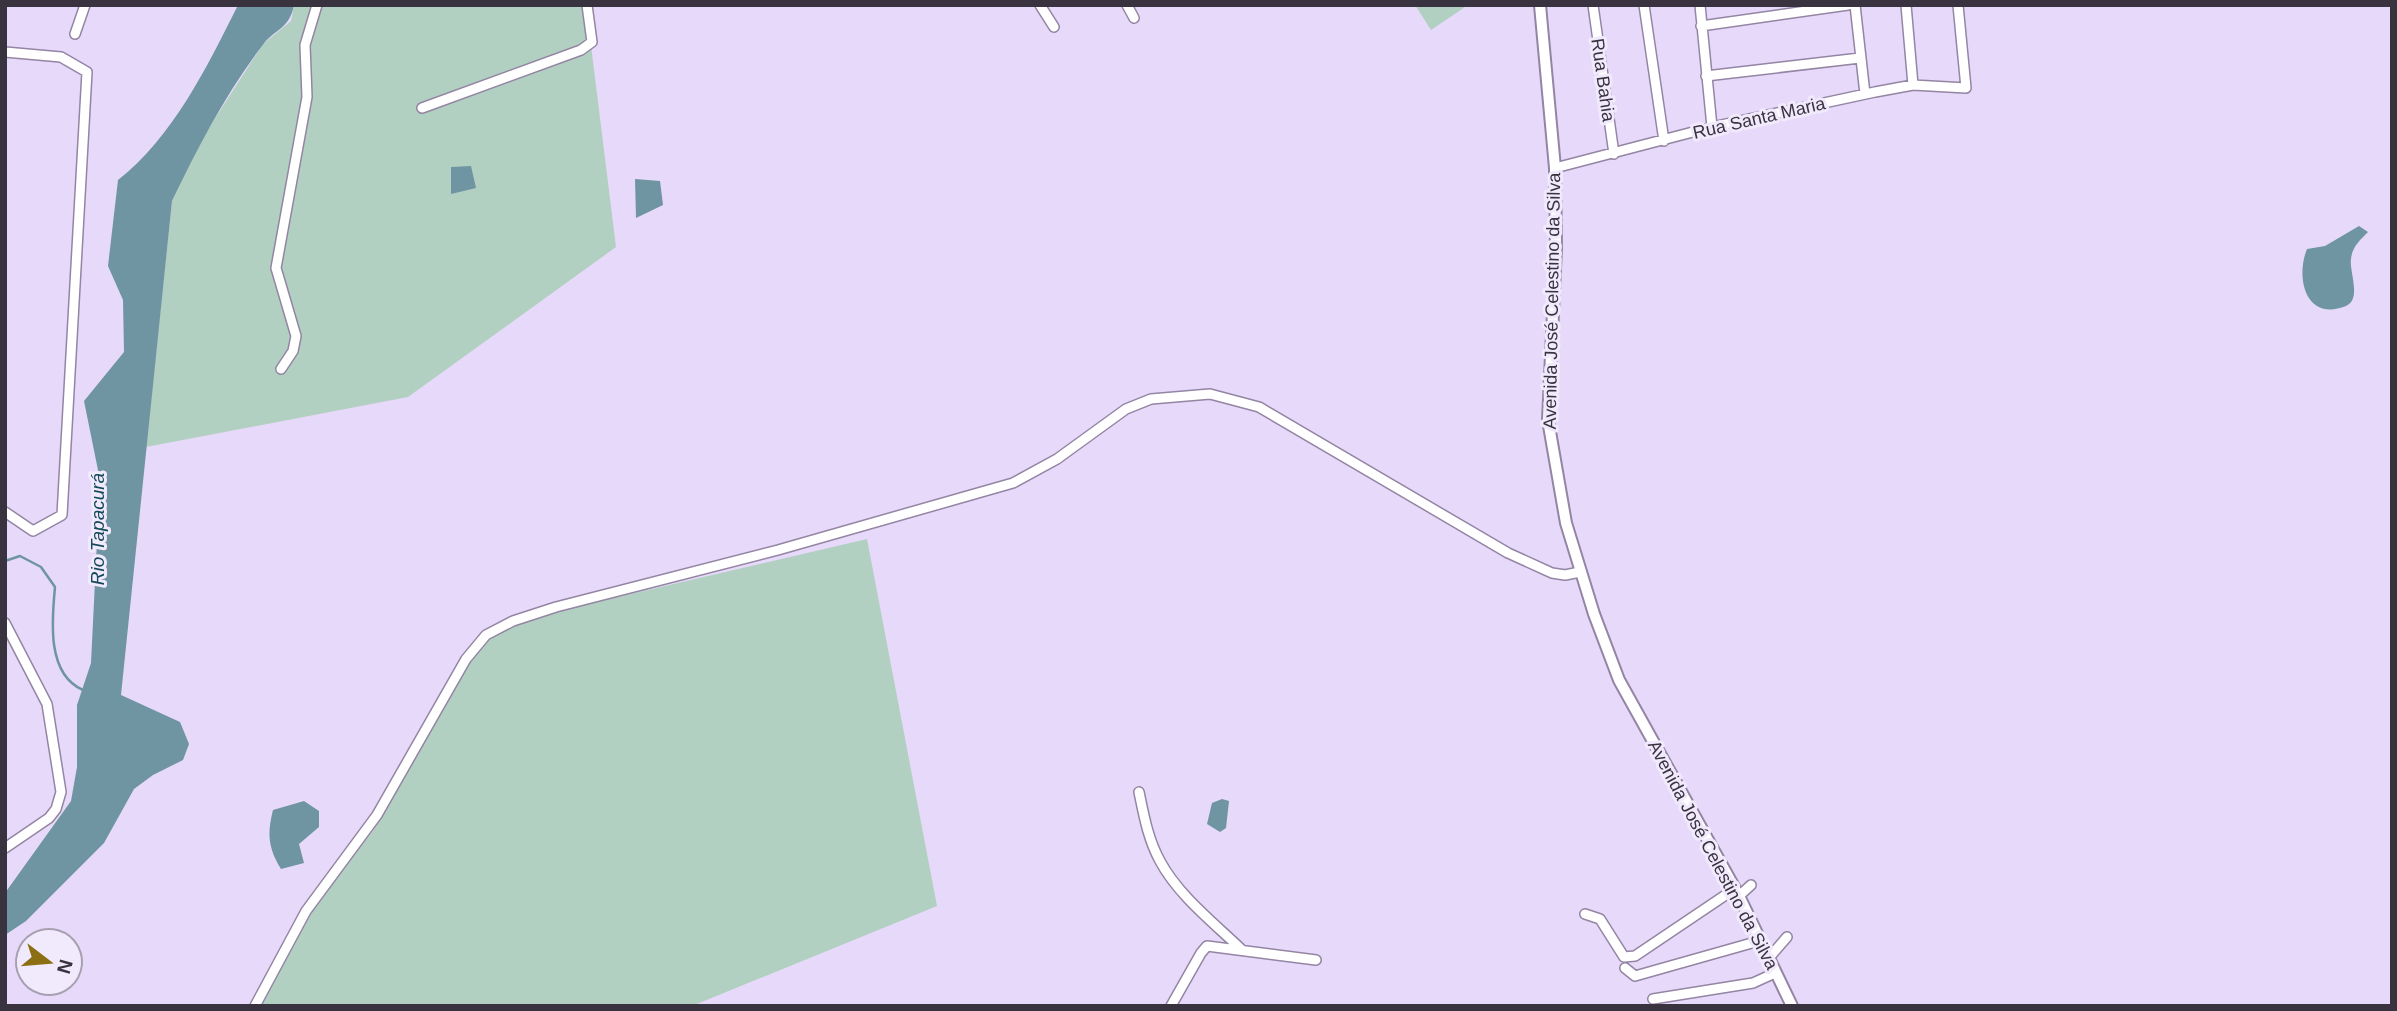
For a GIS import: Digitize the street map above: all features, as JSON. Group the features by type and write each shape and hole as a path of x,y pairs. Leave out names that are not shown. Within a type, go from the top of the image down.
{"street":[{"path":"75,34 85,5"},
{"path":"281,369 293,351 296,335 276,268 307,97 305,45 317,5"},
{"path":"422,108 581,50 592,42 587,5"},
{"path":"1040,5 1054,27"},
{"path":"1127,5 1134,18"},
{"name":"Avenida José Celestino da Silva","path":"1540,5 1555,168 1556,248 1548,386 1549,439 1566,523 1580,572 1619,680 1736,893 1793,1006"},
{"name":"Rua Bahia","path":"1593,5 1614,154"},
{"path":"1644,5 1664,141"},
{"path":"1700,5 1712,127"},
{"path":"1701,26 1848,5"},
{"path":"1855,5 1865,94"},
{"path":"1906,5 1913,85"},
{"name":"Rua Santa Maria","path":"1555,168 1712,127 1865,94 1913,85 1966,88 1958,5"},
{"path":"5,51 61,57 87,72 62,515 33,531 5,512"},
{"path":"1706,75 1860,58"},
{"path":"255,1006 306,911 373,822 466,659 486,635 513,621 556,607 778,550 1013,483 1057,459 1126,409 1152,399 1210,394 1259,407 1508,553 1552,573 1565,575 1580,572"},
{"path":"5,623 47,704 61,792 56,809 49,818 5,848"},
{"path":"1139,792 1146,827 1160,862 1189,898 1242,950"},
{"path":"1585,914 1600,919 1624,957 1635,956 1751,885"},
{"path":"1768,959 1787,937"},
{"path":"1625,968 1635,976 1759,941"},
{"path":"1171,1006 1204,949 1212,946 1316,960"},
{"path":"1653,999 1753,983 1775,973"}],"green space":[{"path":"294,5 586,5 616,247 408,397 146,447 172,201 201,140 263,44 291,21"},
{"path":"1415,5 1468,5 1431,30"},
{"path":"867,539 937,906 692,1006 255,1006 309,906 373,831 456,676 479,646 490,637 504,628 557,611"}],"water":[{"path":"238,5 294,5 289,19 262,46 225,101 172,201 121,695 180,722 189,744 183,760 153,775 134,789 104,843 26,921 5,935 5,893 71,801 77,767 77,705 91,663 100,480 84,401 124,352 123,300 108,266 118,180 138,163 172,122 214,52"},
{"path":"471,166 476,188 451,194 451,167"},
{"path":"635,179 660,181 663,205 636,218"},
{"path":"2359,226 2368,232 2357,244 2352,255 2354,291 2351,302 2332,309 2321,308 2313,303 2304,284 2302,272 2307,249 2325,246"},
{"path":"1222,799 1229,801 1226,828 1220,832 1207,824 1212,803"},
{"path":"304,801 319,811 319,827 299,844 304,863 281,869 270,841 273,810"}],"waterway":[{"path":"5,561 20,556 41,567 55,587 53,629 57,659 71,682 83,690"}],"water label":[{"name":"Rio Tapacurá","path":"97,529"}]}
